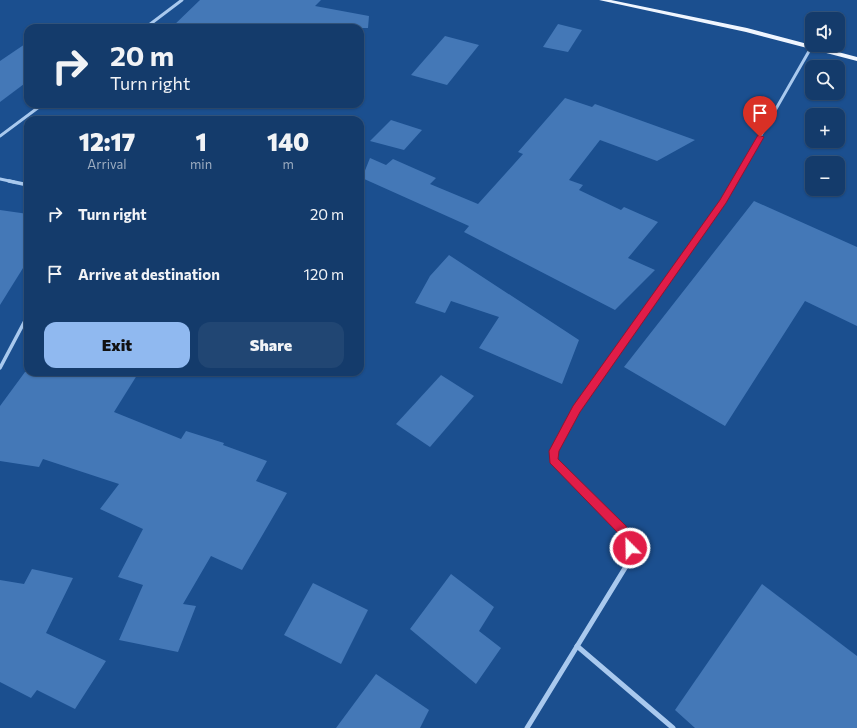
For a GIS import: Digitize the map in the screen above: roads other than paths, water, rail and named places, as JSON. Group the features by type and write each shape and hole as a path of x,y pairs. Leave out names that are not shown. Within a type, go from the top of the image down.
{"main road":[{"path":"602,0 747,30 805,44"},
{"path":"833,52 857,59"}],"street":[{"path":"150,24 182,0"},
{"path":"527,728 626,568 630,548 622,530 553,460 554,451 576,409 723,201 809,52"},
{"path":"27,116 38,108"},
{"path":"0,136 24,118"},
{"path":"0,179 24,183"},
{"path":"0,368 24,323"},
{"path":"577,646 673,728"}]}
